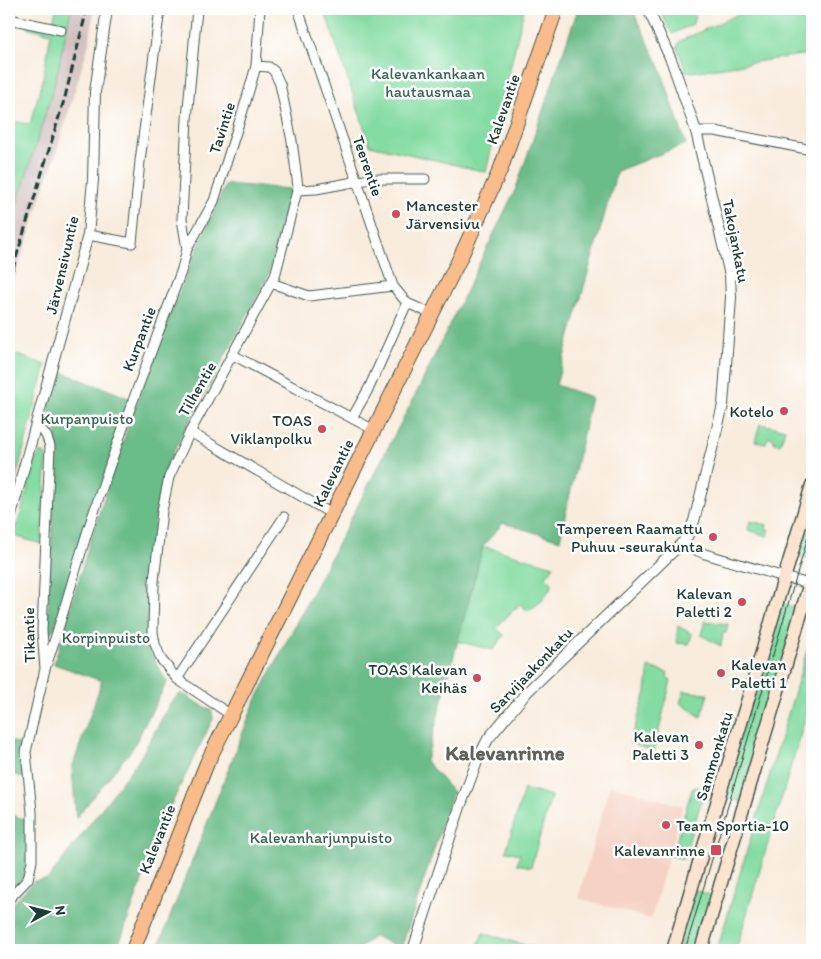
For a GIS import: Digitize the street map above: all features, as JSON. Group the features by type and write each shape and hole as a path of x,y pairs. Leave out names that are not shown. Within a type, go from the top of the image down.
{"main road":[{"name":"Kalevantie","path":"133,950 179,829 207,763 461,256 501,168 556,9"},
{"name":"Sammonkatu","path":"673,950 812,485"},
{"path":"701,950 811,582"}],"street":[{"name":"Järvensivuntie","path":"9,522 37,424 49,370 88,236 93,180 96,86 107,9"},
{"path":"88,236 132,243 140,161 160,9"},
{"name":"Kurpantie","path":"45,669 59,630 95,508 132,399 182,270 187,249 183,231 182,204 187,119 197,9"},
{"name":"Tavintie","path":"187,249 214,201 256,66 260,9"},
{"name":"Teerentie","path":"298,9 393,286 407,303 432,314"},
{"name":"Takojankatu","path":"648,9 672,62 696,131 731,289 721,415 694,521 689,535 682,544"},
{"path":"9,19 61,30"},
{"name":"Tilhentie","path":"231,715 177,679 161,659 155,644 154,581 169,477 190,432 234,355 271,283 297,190 298,180 294,151 280,84 274,71 269,67 256,66"},
{"path":"696,131 715,131 812,150"},
{"path":"297,190 391,178 425,179"},
{"path":"271,283 308,296 393,286"},
{"path":"352,418 369,388 407,303"},
{"path":"234,355 374,430"},
{"name":"Tikantie","path":"9,899 28,879 32,868 32,812 26,747 45,669 42,631 50,446 46,435 37,424"},
{"path":"190,432 332,514"},
{"path":"177,679 284,517"},
{"path":"682,544 705,554 784,578 811,582"},
{"name":"Sarvijaakonkatu","path":"413,950 460,807 478,759 488,739 527,692 621,600 682,544"}],"shaded area":[{"path":"71,9 94,9 90,40 55,156 9,295 9,235 55,83"},
{"path":"610,785 683,806 651,919 578,898"}],"green space":[{"path":"56,9 71,9 55,83 9,231 9,121 30,124 43,79 51,33 28,28 29,19 53,23"},
{"name":"Kalevankankaan hautausmaa","path":"324,9 524,9 486,172 370,145"},
{"name":"Kalevanharjunpuisto","path":"578,9 632,9 660,67 686,144 617,171 556,385 591,397 560,540 503,523 483,546 426,761 453,792 401,949 374,936 358,950 157,950 254,704 418,390 516,188"},
{"path":"659,9 696,9 693,24 672,34"},
{"path":"749,9 812,21 812,57 801,55 692,72 686,71 677,47 680,41"},
{"name":"Korpinpuisto","path":"226,184 291,189 268,276 168,462 157,503 149,575 147,647 167,682 132,749 76,818 72,768 102,681 54,664 95,526 129,425 175,303"},
{"path":"9,352 46,365 9,504"},
{"name":"Kurpanpuisto","path":"57,370 129,398 55,628 49,634 47,631 57,432 49,408 52,386"},
{"path":"760,424 785,429 780,445 774,443 774,439 769,437 765,444 755,441"},
{"path":"40,453 44,453 47,458 41,544 11,535 19,520 36,459"},
{"path":"812,505 812,561 797,556"},
{"path":"750,521 767,525 766,529 770,530 768,536 748,530"},
{"path":"483,546 554,566 546,577 553,584 542,601 528,611 520,604 496,628 504,635 493,650 457,641"},
{"path":"781,603 798,608 742,802 722,796"},
{"path":"705,621 728,624 726,633 723,633 721,646 701,635"},
{"path":"678,626 692,634 689,644 676,643"},
{"path":"812,634 812,696 736,950 717,950"},
{"path":"649,667 668,673 667,677 671,680 654,751 630,743 646,692"},
{"path":"684,691 708,694 701,717 680,703"},
{"path":"181,693 212,711 213,719 166,815 117,950 9,950 9,907 34,881 48,879 140,758 171,702"},
{"path":"9,740 21,745 24,778 9,772"},
{"path":"696,787 702,789 704,793 683,859 672,856 692,789"},
{"path":"524,789 551,796 531,867 517,864 520,854 506,851"},
{"path":"9,814 27,820 29,859 22,881 9,893"},
{"path":"695,890 713,896 697,950 678,950"},
{"path":"483,933 542,950 476,950"}],"tram line":[{"path":"685,950 812,524"}],"railway":[{"path":"9,281 65,97 87,9"}],"place":[{"name":"Mancester Järvensivu","path":"396,214"},
{"name":"Kotelo","path":"784,411"},
{"name":"TOAS Viklanpolku","path":"322,429"},
{"name":"Tampereen Raamattu Puhuu -seurakunta","path":"713,537"},
{"name":"Kalevan Paletti 2","path":"742,602"},
{"name":"Kalevan Paletti 1","path":"721,673"},
{"name":"TOAS Kalevan Keihäs","path":"477,678"},
{"name":"Kalevan Paletti 3","path":"699,745"},
{"name":"Team Sportia-10","path":"666,825"},
{"name":"Kalevanrinne","path":"716,850"}],"district":[{"name":"Kalevanrinne","path":"505,752"}]}
